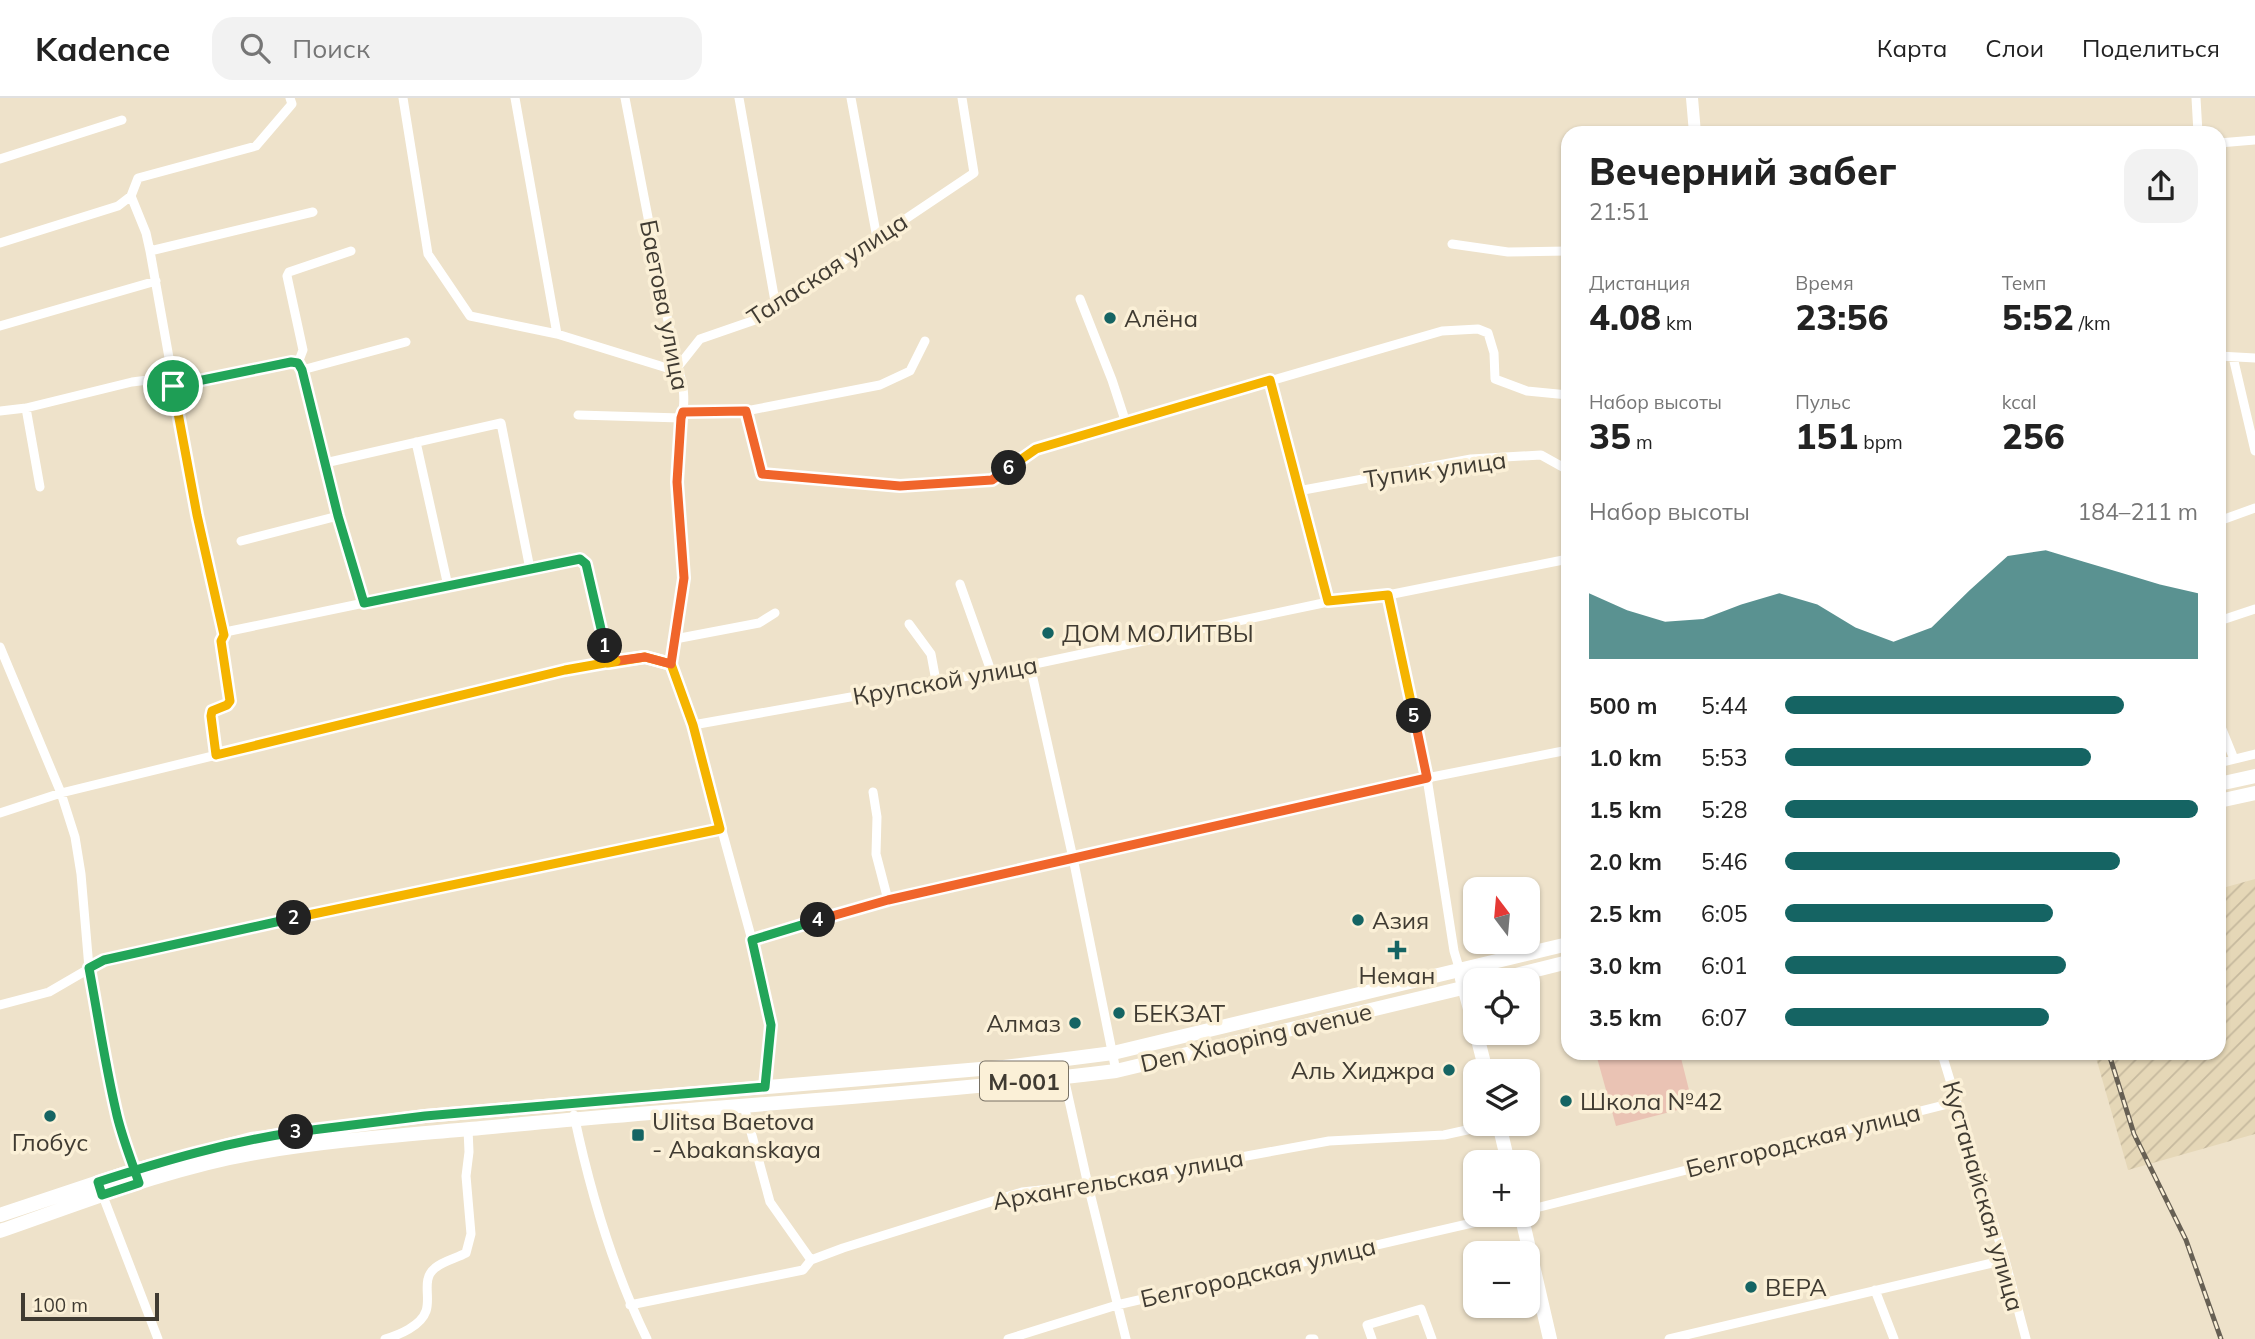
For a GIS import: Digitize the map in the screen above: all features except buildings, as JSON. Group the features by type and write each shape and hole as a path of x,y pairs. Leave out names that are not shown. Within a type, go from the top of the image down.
{"main road":[{"path":"2226,783 2255,776"},
{"path":"2226,799 2255,793"},
{"name":"Den Xiaoping avenue","path":"571,1103 1060,1060 1113,1052 1561,946"},
{"path":"1540,969 1561,964"},
{"path":"1460,971 1463,976"},
{"name":"Den Xiaoping avenue","path":"575,1118 744,1106 1116,1070 1463,989"},
{"name":"M-001","path":"0,1215 100,1189 209,1149 264,1137 413,1118 571,1103"},
{"name":"M-001","path":"137,1177 255,1153 331,1142 575,1118"},
{"name":"M-001","path":"0,1231 100,1189"},
{"path":"1524,1227 1550,1339"}],"street":[{"path":"0,243 118,206 131,196 138,178 256,146 292,104 290,98"},
{"path":"403,98 428,254 470,316 557,334 667,368 677,368"},
{"path":"515,98 557,334"},
{"name":"Баетова улица","path":"625,98 677,368 681,377 682,415 677,482 684,578 671,664 693,725 752,940 771,1025 765,1087"},
{"path":"739,98 776,307"},
{"path":"851,98 877,238"},
{"name":"Талаская улица","path":"677,368 700,339 755,320 974,173 962,98"},
{"path":"1692,98 1694,126"},
{"path":"2196,98 2198,126"},
{"path":"0,159 122,120"},
{"path":"2226,142 2255,140"},
{"path":"131,196 150,251 197,515 224,635"},
{"path":"150,251 313,212"},
{"path":"1452,244 1508,252 1561,251"},
{"path":"351,251 289,272 287,276 303,350 300,367 338,516 364,603"},
{"path":"0,326 156,281"},
{"path":"1080,299 1126,423"},
{"path":"746,411 762,474 900,486 992,480 1036,449 1442,331 1478,329 1488,333 1494,353 1495,379 1527,391 1561,394"},
{"path":"578,415 682,415 746,411 880,385 910,371 925,341"},
{"path":"0,411 26,408 132,382 173,381 291,362 300,367 407,342"},
{"path":"2226,356 2255,358"},
{"path":"2233,357 2255,451"},
{"path":"1270,380 1328,601"},
{"path":"26,408 40,487"},
{"path":"325,463 501,423 530,569"},
{"path":"416,442 448,586"},
{"name":"Тупик улица","path":"1298,491 1472,459 1541,456 1561,466"},
{"path":"2226,519 2255,508"},
{"path":"241,541 338,516"},
{"path":"216,755 211,716 212,711 230,701 221,641 230,631 580,559 586,564 608,663"},
{"name":"Крупской улица","path":"693,725 1030,665 1328,601 1388,595 1561,560"},
{"path":"960,584 992,671"},
{"path":"1388,595 1427,778 1454,951 1460,971"},
{"path":"2226,619 2255,609"},
{"path":"675,639 759,622 775,613"},
{"path":"909,624 931,654 936,681"},
{"path":"0,647 61,793 75,837 89,968 117,1114 137,1177"},
{"path":"0,813 61,793 565,670 645,657 671,664"},
{"path":"1030,665 1116,1070"},
{"path":"2226,739 2234,759"},
{"path":"752,940 888,900 1427,778 1561,751"},
{"path":"2226,761 2255,754"},
{"path":"873,792 877,817 876,854 888,900"},
{"path":"0,1005 49,992 104,960 116,957 720,829"},
{"path":"1060,1060 1126,1339"},
{"name":"Кустанайская улица","path":"1944,1060 2005,1260 2026,1339"},
{"name":"Белгородская улица","path":"1540,1207 1956,1102"},
{"path":"571,1103 592,1191 630,1305 646,1339"},
{"path":"744,1106 770,1202 811,1260"},
{"path":"385,1339 397,1336 414,1326 426,1311 428,1278 434,1268 466,1253 471,1234 467,1176 468,1129"},
{"name":"Архангельская улица","path":"630,1305 803,1270 811,1260 843,1248 1022,1192 1088,1185 1329,1141 1444,1135 1463,1131"},
{"path":"100,1189 158,1339"},
{"name":"Белгородская улица","path":"1008,1339 1117,1305 1463,1225"},
{"path":"1669,1339 2005,1260"},
{"path":"1875,1290 1894,1339"},
{"path":"1372,1339 1367,1325 1421,1309 1432,1339"}],"shaded area":[{"path":"2255,879 2255,1134 2128,1170 2097,1060 2226,1060 2226,887"},
{"path":"1598,1060 1682,1060 1693,1106 1616,1126"}],"railway":[{"path":"2111,1060 2134,1134 2186,1240 2221,1339"}],"place":[{"name":"Алёна","path":"1110,318"},
{"name":"ДОМ МОЛИТВЫ","path":"1048,633"},
{"name":"Азия","path":"1358,920"},
{"name":"Неман","path":"1397,950"},
{"name":"БЕКЗАТ","path":"1119,1013"},
{"name":"Алмаз","path":"1075,1023"},
{"name":"Аль Хиджра","path":"1449,1070"},
{"name":"Школа №42","path":"1566,1101"},
{"name":"Глобус","path":"50,1116"},
{"name":"Ulitsa Baetova - Abakanskaya","path":"638,1135"},
{"name":"ВЕРА","path":"1751,1287"}],"route":[{"path":"173,386 197,515 224,635 221,641 230,701 212,711 216,755 565,670 645,657 671,664 684,578 677,482 683,412 746,411 762,474 900,486 992,480 1036,449 1270,380 1328,601 1388,595 1427,778 888,900 752,940 771,1025 765,1087 425,1116 251,1139 182,1156 135,1170 98,1182 102,1195 139,1183 135,1170 131,1159 117,1114 89,968 104,960 720,829 693,725 671,664 645,657 608,663 586,564 580,559 364,603 298,363 291,362 173,386"}]}
